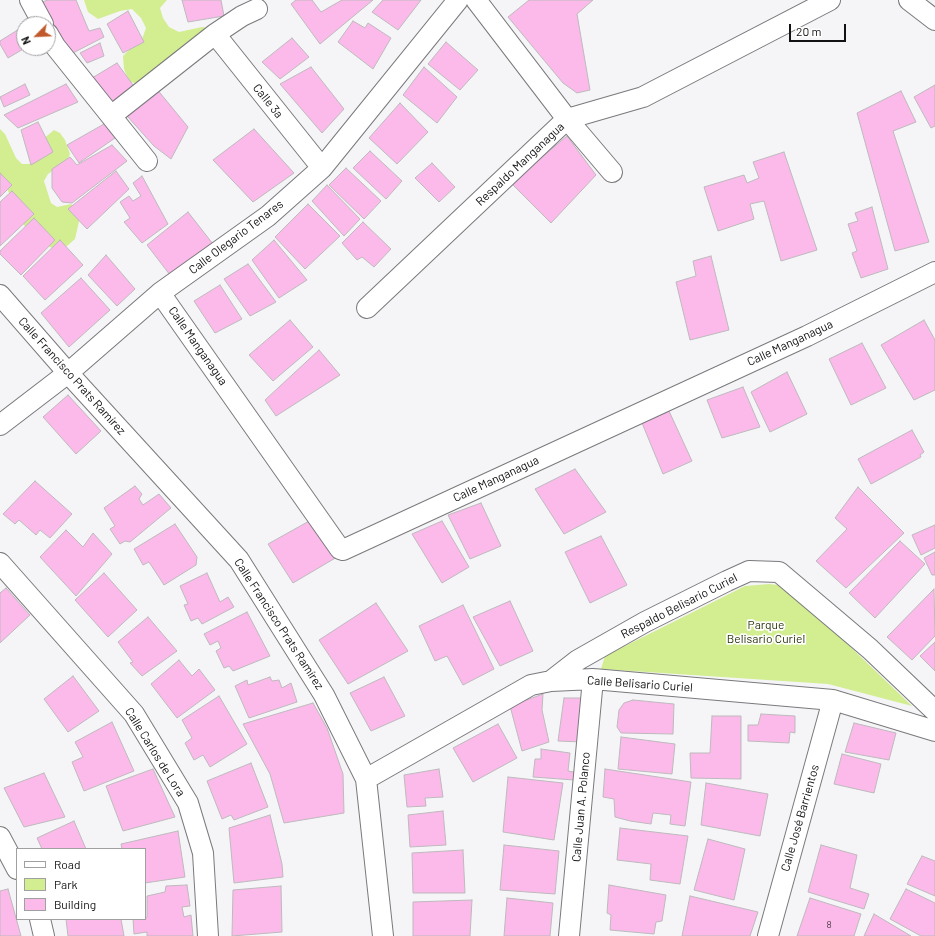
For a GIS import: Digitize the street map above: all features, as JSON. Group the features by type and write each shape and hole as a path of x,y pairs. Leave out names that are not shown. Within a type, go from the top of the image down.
{"street":[{"path":"30,0 39,16"},
{"name":"Calle Olegario Tenares","path":"0,425 68,373 160,293 268,216 322,168 458,0"},
{"path":"476,0 567,119 612,172"},
{"name":"Respaldo Manganagua","path":"367,308 567,119 643,97 830,0"},
{"path":"909,0 935,20"},
{"path":"111,116 215,34 237,19 257,9"},
{"name":"Calle 3a","path":"215,34 322,168"},
{"path":"56,47 147,161"},
{"name":"Calle Manganagua","path":"160,293 340,549 343,550 807,336 935,272"},
{"name":"Calle Francisco Prats Ramírez","path":"0,295 68,373 239,560 324,695 366,779 383,936"},
{"name":"Calle Carlos de Lora","path":"0,563 134,714 188,804 203,853 208,936"},
{"name":"Respaldo Belisario Curiel","path":"551,681 578,660 645,622 726,581 749,571 779,572 870,649 935,711"},
{"name":"Calle Belisario Curiel","path":"366,779 531,685 551,681 593,679 833,700 935,731"},
{"name":"Calle Juan A. Polanco","path":"569,936 593,679"},
{"name":"Calle José Barrientos","path":"768,936 833,700"},
{"path":"0,837 16,868"},
{"path":"40,920 44,936"}],"green space":[{"path":"84,0 167,0 160,8 163,18 169,27 179,32 202,27 214,28 139,85 129,81 124,69 123,56 131,48 141,42 146,28 141,18 132,9 120,11 98,19 88,12"},
{"path":"0,129 5,134 16,158 22,164 29,164 34,159 42,140 54,130 60,133 65,140 70,154 67,161 48,174 44,181 51,203 57,207 71,204 77,210 80,217 75,239 67,246 59,249 52,248 38,241 23,224 0,173"},
{"name":"Parque Belisario Curiel","path":"769,584 787,586 912,706 828,684 601,669 605,656 745,586"}],"building":[{"path":"48,0 76,0 89,31 100,28 104,37 69,55 56,29 56,16 49,16 42,2"},
{"path":"182,0 221,0 224,16 188,22"},
{"path":"296,0 312,0 321,12 342,0 373,0 320,44 291,4"},
{"path":"383,0 421,0 398,30 372,12"},
{"path":"529,0 593,0 577,14 590,90 577,93 563,83 508,17"},
{"path":"128,11 144,42 123,53 107,24"},
{"path":"353,21 365,28 368,23 391,38 373,69 338,42"},
{"path":"16,31 16,53 8,58 0,44 0,41"},
{"path":"292,38 309,57 280,79 262,62"},
{"path":"446,42 478,70 460,90 428,64"},
{"path":"100,43 104,56 87,63 80,53"},
{"path":"117,63 136,89 116,103 103,101 92,78"},
{"path":"311,67 344,109 322,133 280,84"},
{"path":"424,67 457,97 437,123 403,95"},
{"path":"25,84 30,95 4,107 0,97"},
{"path":"66,84 78,102 18,128 4,115"},
{"path":"935,85 935,126 931,128 914,97"},
{"path":"156,88 188,127 171,159 154,146 127,116"},
{"path":"901,91 916,122 893,131 929,242 895,251 857,113"},
{"path":"400,103 428,132 397,164 369,138"},
{"path":"38,122 53,152 31,165 21,130"},
{"path":"104,124 115,138 79,163 67,145"},
{"path":"254,129 294,173 253,202 213,160"},
{"path":"567,136 596,175 551,223 511,183"},
{"path":"112,145 127,161 72,203 62,202 52,188 52,169 70,157 77,165"},
{"path":"370,151 402,181 386,199 353,168"},
{"path":"784,152 817,250 781,261 764,201 750,204 754,219 718,231 704,187 744,175 747,183 759,178 753,162"},
{"path":"432,163 455,187 439,202 415,178"},
{"path":"346,168 381,201 364,219 329,185"},
{"path":"116,171 129,189 87,229 68,209"},
{"path":"0,173 12,185 0,197"},
{"path":"142,176 168,224 142,243 124,222 130,218 120,202 129,196 133,201 141,196 133,183"},
{"path":"327,185 360,219 344,236 312,201"},
{"path":"12,191 34,214 0,246 0,202"},
{"path":"308,204 340,236 305,269 275,237"},
{"path":"872,207 888,269 861,278 852,253 857,251 848,224 858,221 855,213"},
{"path":"188,212 213,244 170,275 147,245"},
{"path":"34,218 55,240 21,275 0,254 0,251"},
{"path":"363,222 391,249 374,267 362,257 357,260 342,243"},
{"path":"60,240 83,265 45,300 23,276"},
{"path":"274,240 307,280 279,298 252,260"},
{"path":"106,255 135,289 117,306 88,275"},
{"path":"711,256 729,330 690,340 676,282 696,276 693,261"},
{"path":"248,264 276,302 250,316 224,279"},
{"path":"81,278 110,310 69,347 41,313"},
{"path":"220,285 242,319 215,333 194,301"},
{"path":"290,320 313,347 273,381 249,355"},
{"path":"924,320 935,340 935,390 914,400 881,345"},
{"path":"862,343 886,388 851,405 829,359"},
{"path":"319,350 340,375 276,416 265,400"},
{"path":"787,372 807,414 770,432 751,392"},
{"path":"743,387 760,427 722,438 707,400"},
{"path":"68,395 101,431 76,454 43,417"},
{"path":"669,411 692,461 663,474 642,423"},
{"path":"912,430 924,452 920,455 921,457 871,484 858,459"},
{"path":"575,469 606,512 564,534 535,489"},
{"path":"35,481 72,514 50,538 40,530 36,535 19,520 15,524 3,514"},
{"path":"135,486 142,494 139,499 143,505 159,494 171,508 130,542 125,541 120,544 110,529 115,526 104,508"},
{"path":"858,487 904,533 846,588 816,561 847,529 835,518"},
{"path":"481,503 501,546 470,559 448,515"},
{"path":"311,520 337,557 293,583 268,544"},
{"path":"442,521 469,567 442,583 412,534"},
{"path":"175,524 197,557 196,565 164,585 149,562 143,565 134,549"},
{"path":"935,525 935,548 921,555 912,535"},
{"path":"66,530 83,547 93,533 112,554 76,596 40,557"},
{"path":"601,536 627,585 590,603 565,552"},
{"path":"900,541 925,564 875,618 849,593"},
{"path":"935,552 935,575 932,575 924,558"},
{"path":"104,573 137,610 108,637 75,600"},
{"path":"207,573 220,602 228,597 234,607 202,624 198,618 191,621 184,605 188,604 180,586"},
{"path":"6,588 30,615 0,643 0,593"},
{"path":"934,589 935,636 912,660 887,637"},
{"path":"510,601 533,651 500,666 473,617"},
{"path":"376,603 408,651 348,684 319,640"},
{"path":"463,605 494,669 463,685 447,656 435,661 419,626"},
{"path":"247,612 270,656 233,671 229,666 224,668 216,651 221,648 218,641 210,645 204,634"},
{"path":"148,617 177,651 142,676 130,663 133,662 118,642"},
{"path":"935,642 935,671 920,656"},
{"path":"179,660 192,676 199,669 215,690 177,718 151,684"},
{"path":"73,676 99,711 68,732 44,699"},
{"path":"270,677 272,681 279,680 282,688 291,683 297,702 249,718 235,686 247,680 248,685"},
{"path":"384,677 405,716 371,731 350,693"},
{"path":"543,694 542,710 549,742 522,751 510,706"},
{"path":"219,696 247,744 210,767 203,755 194,760 185,743 192,738 182,720"},
{"path":"564,698 582,698 581,742 558,741"},
{"path":"633,700 674,704 673,734 621,733 617,727 619,710 624,703"},
{"path":"313,703 327,728 343,774 344,813 284,823 270,774 243,724"},
{"path":"761,714 795,716 795,733 790,732 789,743 748,741 748,725 758,725"},
{"path":"712,716 741,716 741,779 691,778 690,753 710,753"},
{"path":"112,722 134,771 84,791 72,762 83,757 75,742"},
{"path":"854,723 896,733 889,760 845,752"},
{"path":"498,724 517,758 473,782 453,748"},
{"path":"621,737 675,744 672,774 618,769"},
{"path":"541,749 570,753 568,771 574,772 574,780 533,777 535,759 541,759"},
{"path":"842,754 881,764 874,793 834,784"},
{"path":"251,763 268,807 234,820 231,815 222,819 207,781"},
{"path":"153,769 175,817 123,831 106,786"},
{"path":"439,769 443,797 425,798 426,806 407,807 404,775"},
{"path":"605,769 691,782 685,826 670,824 671,815 653,813 651,824 615,817 614,799 603,797"},
{"path":"44,773 65,817 24,827 4,788"},
{"path":"508,777 563,783 554,840 503,832"},
{"path":"706,783 768,794 760,836 701,825"},
{"path":"443,811 446,845 410,847 408,815"},
{"path":"270,815 282,864 283,877 234,883 229,828"},
{"path":"74,821 86,848 42,848 37,838"},
{"path":"620,828 688,836 680,884 650,880 651,864 617,860"},
{"path":"178,831 185,877 146,883 146,848 122,848 121,844"},
{"path":"708,839 745,849 734,900 694,890"},
{"path":"504,845 559,851 555,894 500,890"},
{"path":"821,845 857,855 850,888 869,894 864,909 808,892"},
{"path":"463,850 465,893 413,893 412,853"},
{"path":"922,856 935,861 935,896 907,884"},
{"path":"187,885 190,906 182,907 184,917 191,915 193,936 147,936 147,932 134,934 133,920 146,920 147,896 165,892 166,886"},
{"path":"609,885 666,895 662,921 656,922 654,934 610,930 611,915 607,913"},
{"path":"281,886 282,932 232,936 233,890"},
{"path":"8,889 21,936 0,936 0,891"},
{"path":"906,889 935,903 935,936 921,936 890,919"},
{"path":"690,896 758,912 750,936 682,936"},
{"path":"507,898 553,903 550,936 504,936"},
{"path":"810,898 861,914 854,936 797,936"},
{"path":"472,900 470,936 413,936 413,902"},
{"path":"874,914 911,936 864,936"},
{"path":"66,920 121,920 124,936 68,936"}]}
